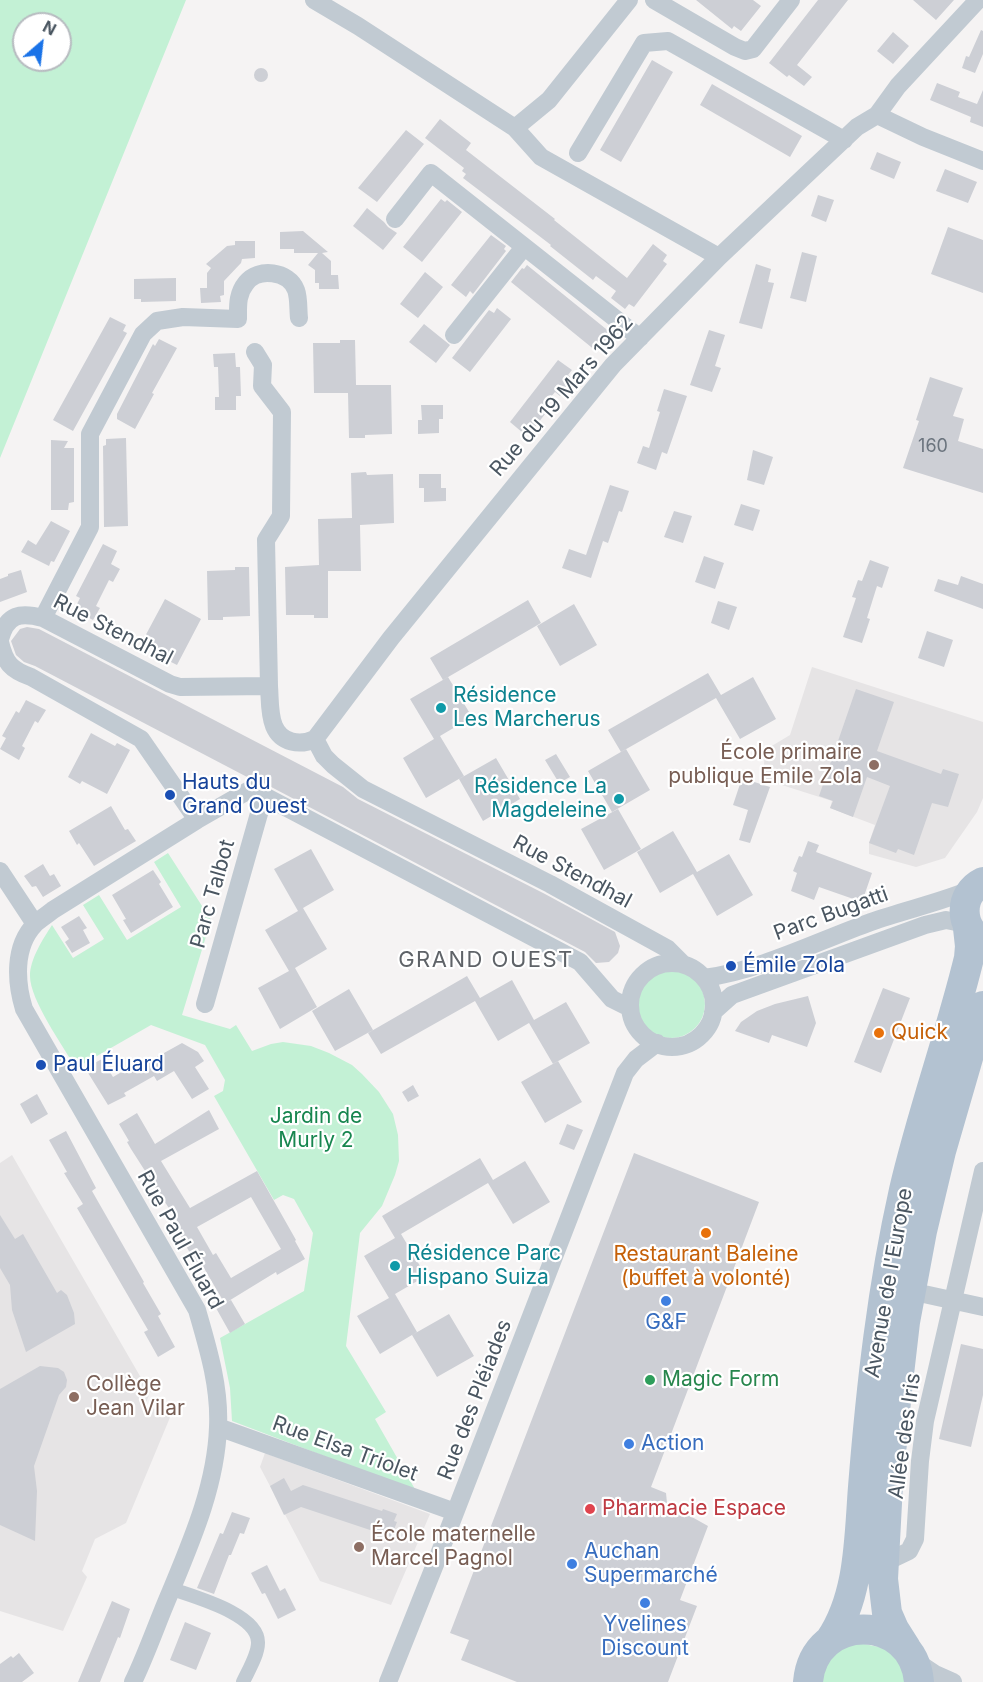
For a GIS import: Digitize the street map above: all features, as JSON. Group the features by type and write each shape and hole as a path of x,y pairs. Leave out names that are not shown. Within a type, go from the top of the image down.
{"main road":[{"name":"Avenue de l'Europe","path":"913,1663 887,1613 884,1585 888,1484 897,1391 898,1288 905,1188 968,966 972,931 964,910 965,902 977,886"},
{"name":"Avenue de l'Europe","path":"808,1682 815,1656 830,1640 845,1615 853,1585 860,1529 869,1403 898,1288 922,1232 941,1151 983,1006"},
{"path":"830,1640 846,1631 869,1629 891,1636 913,1663"}],"street":[{"path":"314,0 515,128 541,157 719,257"},
{"path":"515,128 549,100 629,0"},
{"path":"654,0 745,51 753,49 787,2"},
{"path":"978,0 898,86 878,116 923,138 983,161"},
{"path":"578,153 644,43 668,41 844,140"},
{"name":"Rue du 19 Mars 1962","path":"315,739 391,639 613,365 719,257 856,127 878,116"},
{"path":"395,219 431,173 640,338"},
{"path":"454,335 524,247"},
{"path":"43,618 90,527 90,434 143,334 157,321 183,317 238,319 238,298 246,282 263,273 275,273 290,281 297,291 298,318"},
{"path":"255,352 263,365 262,386 282,412 282,516 266,540 269,686 272,718 278,733 295,744 304,744 315,739"},
{"name":"Rue Stendhal","path":"197,819 141,739 31,677 14,670 3,654 0,641 3,629 12,618 27,614 43,618 170,684 180,687 269,686"},
{"name":"Rue Stendhal","path":"315,739 324,756 363,789 630,927 668,949 684,965"},
{"path":"0,871 35,924 53,910 197,819 251,789 580,963 612,999 630,1008"},
{"name":"Parc Talbot","path":"205,1004 264,796"},
{"name":"Parc Bugatti","path":"704,978 734,972 800,950 871,922 977,886"},
{"name":"Parc Bugatti","path":"714,1012 732,996 905,932 942,921 972,931"},
{"name":"Rue Paul Éluard","path":"35,924 27,935 19,963 19,992 24,1009 197,1310 211,1356 219,1427 213,1469 204,1506 133,1682"},
{"path":"664,964 684,965 695,970 704,978 711,988 714,1012 708,1026 699,1037 688,1044 674,1047 648,1039 638,1029 630,1008 637,982 646,972 664,964"},
{"name":"Rue des Pléiades","path":"388,1682 625,1073 636,1059 657,1043"},
{"name":"Allée des Iris","path":"884,1563 909,1551 915,1539 925,1421 983,1171"},
{"path":"898,1288 983,1307"},
{"name":"Rue Elsa Triolet","path":"219,1427 456,1512"},
{"path":"172,1588 240,1616 250,1623 258,1637 259,1645 243,1682"},
{"path":"913,1663 953,1682"}],"shaded area":[{"name":"École primaire publique Emile Zola","path":"812,667 983,722 983,798 977,812 945,858 916,867 869,854 869,843 875,825 830,808 832,801 763,779 765,750 790,735"},
{"name":"Collège Jean Vilar","path":"12,1155 144,1383 152,1388 145,1405 171,1415 126,1523 95,1539 82,1571 87,1577 63,1631 0,1611 0,1163"},
{"name":"École maternelle Marcel Pagnol","path":"265,1453 430,1514 391,1605 320,1581 260,1467"}],"green space":[{"path":"0,0 186,0 0,458"},
{"name":"Jardin de Murly 2","path":"168,853 211,920 182,1015 230,1029 236,1025 252,1051 283,1042 311,1046 329,1053 352,1065 362,1074 379,1092 393,1114 398,1135 399,1161 382,1206 360,1233 346,1346 386,1412 375,1419 416,1491 232,1421 230,1388 220,1338 304,1291 313,1233 294,1199 283,1195 274,1200 214,1096 223,1091 225,1080 205,1045 151,1025 76,1068 35,997 30,976 32,963 52,925 73,958 104,939 83,905 99,895 127,940 181,907 154,862"},
{"path":"664,970 678,970 690,975 700,985 705,1004 700,1023 690,1033 678,1038 664,1038 652,1033 642,1023 637,1011 637,997 642,985 652,975"},
{"path":"850,1641 893,1650 908,1682 819,1682 825,1660"}],"building":[{"path":"696,0 753,0 761,6 741,31 734,26 732,29"},
{"path":"818,0 848,0 797,65 812,77 804,86 789,75 787,77 769,63"},
{"path":"913,0 954,0 936,20"},
{"path":"981,30 983,31 983,54 975,73 962,68"},
{"path":"893,32 909,46 893,64 877,51"},
{"path":"652,60 673,72 621,162 600,150"},
{"path":"258,68 264,68 268,75 264,82 258,82 254,78 254,72"},
{"path":"937,83 960,92 958,97 977,104 983,90 983,127 970,122 971,117 930,100"},
{"path":"712,84 802,136 790,157 700,105"},
{"path":"440,119 471,143 466,150 627,278 653,244 667,255 663,261 667,264 634,307 629,304 625,309 611,298 616,291 596,276 593,280 463,178 466,174 462,171 464,168 425,138"},
{"path":"406,130 424,144 377,202 358,188"},
{"path":"877,152 901,162 894,179 870,169"},
{"path":"945,169 977,182 968,203 936,191"},
{"path":"818,195 834,200 826,222 811,216"},
{"path":"441,199 445,202 447,200 462,212 422,262 403,247"},
{"path":"367,208 397,233 383,250 353,226"},
{"path":"948,227 983,240 983,293 931,274"},
{"path":"303,231 328,252 322,253 331,261 331,275 338,275 339,289 319,289 319,283 315,283 315,270 308,265 318,253 294,253 294,249 280,249 280,232"},
{"path":"491,235 506,246 504,249 506,251 473,294 470,291 466,297 451,285"},
{"path":"235,241 255,241 255,258 242,259 224,281 224,295 220,296 221,302 201,303 200,288 207,288 207,273 211,268 206,264 227,246 235,245"},
{"path":"802,252 817,256 806,302 790,298"},
{"path":"756,264 771,269 768,282 774,283 762,329 739,323"},
{"path":"527,265 611,333 596,351 511,282"},
{"path":"425,272 443,287 418,318 400,304"},
{"path":"176,278 176,301 141,302 141,299 134,299 134,279"},
{"path":"497,308 511,319 470,372 452,358 489,310 494,313"},
{"path":"110,317 126,325 123,331 127,333 73,431 53,420"},
{"path":"424,324 450,345 436,363 409,342"},
{"path":"709,330 725,335 715,366 721,368 712,392 690,385"},
{"path":"159,339 177,348 135,429 117,419 117,414 153,344 155,346"},
{"path":"340,340 355,340 356,385 391,385 392,434 349,438 348,393 314,393 313,343 340,343"},
{"path":"235,353 236,367 240,367 241,396 236,396 236,410 215,410 215,397 219,397 218,367 214,367 213,354"},
{"path":"558,360 572,370 568,375 573,379 560,396 555,392 540,410 545,414 532,431 527,427 523,433 510,422"},
{"path":"930,377 963,388 953,416 964,419 958,441 983,449 983,493 903,468 919,421 916,420"},
{"path":"664,389 687,396 667,454 662,452 656,470 637,463 643,446 649,448"},
{"path":"421,405 443,405 443,419 439,419 439,433 418,434 418,420 422,420"},
{"path":"126,438 128,526 104,527 103,446 106,445 106,439"},
{"path":"51,440 68,441 64,448 74,448 74,502 69,503 68,510 51,510"},
{"path":"753,450 773,457 764,485 747,480"},
{"path":"366,472 367,475 393,474 394,523 360,525 361,571 328,571 328,618 314,618 314,615 286,615 285,567 319,565 318,519 352,518 351,473"},
{"path":"419,474 441,474 441,488 446,488 446,501 424,502 424,488 419,488"},
{"path":"610,485 629,491 608,543 603,541 591,578 562,568 569,549 586,555"},
{"path":"741,504 760,510 753,531 734,525"},
{"path":"674,511 692,516 683,543 664,537"},
{"path":"51,521 70,531 54,562 51,561 49,566 21,552 28,540 36,545"},
{"path":"103,544 117,551 111,564 120,569 113,582 109,580 96,606 100,608 93,620 74,610 80,598 76,596"},
{"path":"704,556 724,563 715,589 695,582"},
{"path":"870,560 889,567 882,588 877,586 862,643 843,637 856,598 852,597 858,580 862,581"},
{"path":"235,567 249,567 250,616 208,620 207,571 235,570"},
{"path":"21,570 27,592 0,602 0,579"},
{"path":"961,576 983,584 983,609 934,591 938,579 958,585"},
{"path":"165,599 201,619 177,665 163,658 165,655 142,642"},
{"path":"528,600 541,623 443,680 430,658"},
{"path":"718,601 737,607 729,630 711,623"},
{"path":"574,604 597,645 560,666 537,626"},
{"path":"27,627 39,629 343,787 358,799 615,932 620,946 618,953 609,962 596,963 585,952 256,779 249,778 24,662 16,655 11,641 20,629"},
{"path":"927,631 953,640 944,667 918,658"},
{"path":"708,673 721,695 753,677 776,719 740,739 716,698 621,752 608,730"},
{"path":"448,677 472,717 440,736 464,776 426,798 403,758 434,739 410,699"},
{"path":"856,689 894,702 877,751 941,774 943,769 959,774 948,807 932,803 914,855 898,849 896,853 869,843 890,786 867,777 853,817 830,808 833,801 819,796"},
{"path":"26,700 46,710 38,723 35,721 22,746 25,748 19,760 0,749 6,738 2,736 16,711 19,713"},
{"path":"91,733 115,746 117,743 130,750 107,794 82,781 80,784 68,777"},
{"path":"626,749 650,790 612,812 588,771"},
{"path":"556,754 570,777 559,783 545,760"},
{"path":"496,758 520,799 483,821 459,779"},
{"path":"742,778 770,787 750,843 739,840 748,810 733,805"},
{"path":"111,806 125,830 128,829 136,841 94,866 69,831"},
{"path":"618,809 641,849 604,870 581,829"},
{"path":"673,831 697,872 729,854 753,895 717,916 693,874 660,893 637,852"},
{"path":"808,841 819,845 816,852 872,873 862,902 819,887 814,900 791,891 797,873 793,871"},
{"path":"311,849 334,890 303,908 327,949 295,968 317,1007 280,1029 258,988 289,971 265,930 298,911 274,869"},
{"path":"43,864 50,876 54,874 61,886 43,897 36,886 32,887 24,876"},
{"path":"153,870 173,907 131,933 112,895"},
{"path":"79,916 87,928 83,930 90,943 72,953 65,942 69,939 61,927"},
{"path":"467,976 480,998 512,980 534,1020 566,1002 590,1043 553,1064 529,1023 498,1041 475,1001 381,1054 368,1033"},
{"path":"883,988 910,998 881,1073 854,1062"},
{"path":"349,989 373,1030 335,1051 312,1011"},
{"path":"808,996 816,1023 807,1047 772,1035 769,1043 735,1031 741,1022 757,1011"},
{"path":"182,1043 198,1052 204,1061 195,1067 209,1089 192,1099 174,1071 157,1081 154,1076 124,1093 126,1096 108,1105 85,1068 102,1059 113,1077 144,1059 146,1063"},
{"path":"558,1061 582,1102 545,1123 521,1082"},
{"path":"413,1085 419,1096 408,1102 402,1092"},
{"path":"37,1094 48,1114 31,1124 20,1104"},
{"path":"209,1110 219,1129 161,1161 190,1208 257,1171 305,1259 277,1275 276,1272 227,1302 231,1300 245,1324 230,1333 216,1308 225,1304 201,1263 197,1265 175,1227 179,1224 131,1149 119,1124 137,1113 155,1144","holes":["251,1197 281,1249 231,1278 216,1253 213,1255 197,1227"]},
{"path":"567,1124 583,1130 574,1150 559,1144"},
{"path":"66,1131 96,1188 92,1191 144,1282 161,1314 158,1316 175,1347 158,1357 144,1332 148,1330 77,1208 83,1204 64,1173 67,1172 49,1140"},
{"path":"634,1153 759,1202 651,1487 666,1493 667,1503 708,1526 680,1600 697,1606 668,1682 517,1682 461,1660 469,1640 450,1633"},
{"name":"Résidence Parc Hispano Suiza","path":"480,1158 493,1180 525,1161 550,1202 513,1224 488,1183 401,1234 426,1276 395,1294 417,1332 380,1354 357,1316 389,1298 364,1256 395,1238 382,1216"},
{"path":"0,1215 15,1239 23,1234 57,1293 61,1290 67,1295 74,1313 75,1324 26,1352 12,1310 10,1285 0,1268"},
{"path":"449,1314 474,1356 437,1377 412,1335"},
{"path":"961,1344 983,1349 983,1395 971,1447 939,1439"},
{"path":"40,1366 58,1368 64,1372 67,1380 66,1387 59,1395 34,1466 37,1491 35,1541 0,1525 0,1389"},
{"path":"284,1478 291,1491 303,1485 397,1514 394,1521 397,1522 391,1537 301,1507 284,1515 270,1486"},
{"path":"232,1512 250,1518 244,1534 240,1533 229,1555 214,1594 197,1588 220,1533 223,1534"},
{"path":"267,1565 280,1591 285,1588 296,1610 278,1619 265,1593 262,1594 251,1573"},
{"path":"112,1601 130,1609 120,1638 118,1637 100,1682 78,1682"},
{"path":"185,1622 211,1633 196,1670 170,1660"},
{"path":"19,1653 34,1673 22,1682 0,1682 0,1664"}],"place":[{"name":"Résidence Les Marcherus","path":"441,708"},
{"name":"École primaire publique Emile Zola","path":"874,765"},
{"name":"Hauts du Grand Ouest","path":"170,795"},
{"name":"Résidence La Magdeleine","path":"619,799"},
{"name":"Émile Zola","path":"731,966"},
{"name":"Quick","path":"879,1033"},
{"name":"Paul Éluard","path":"41,1065"},
{"name":"Restaurant Baleine (buffet à volonté)","path":"706,1233"},
{"name":"Résidence Parc Hispano Suiza","path":"395,1266"},
{"name":"G&F","path":"666,1301"},
{"name":"Magic Form","path":"650,1380"},
{"name":"Collège Jean Vilar","path":"74,1397"},
{"name":"Action","path":"629,1444"},
{"name":"Pharmacie Espace","path":"590,1509"},
{"name":"École maternelle Marcel Pagnol","path":"359,1547"},
{"name":"Auchan Supermarché","path":"572,1564"},
{"name":"Yvelines Discount","path":"645,1603"}],"district":[{"name":"GRAND OUEST","path":"486,960"}]}
